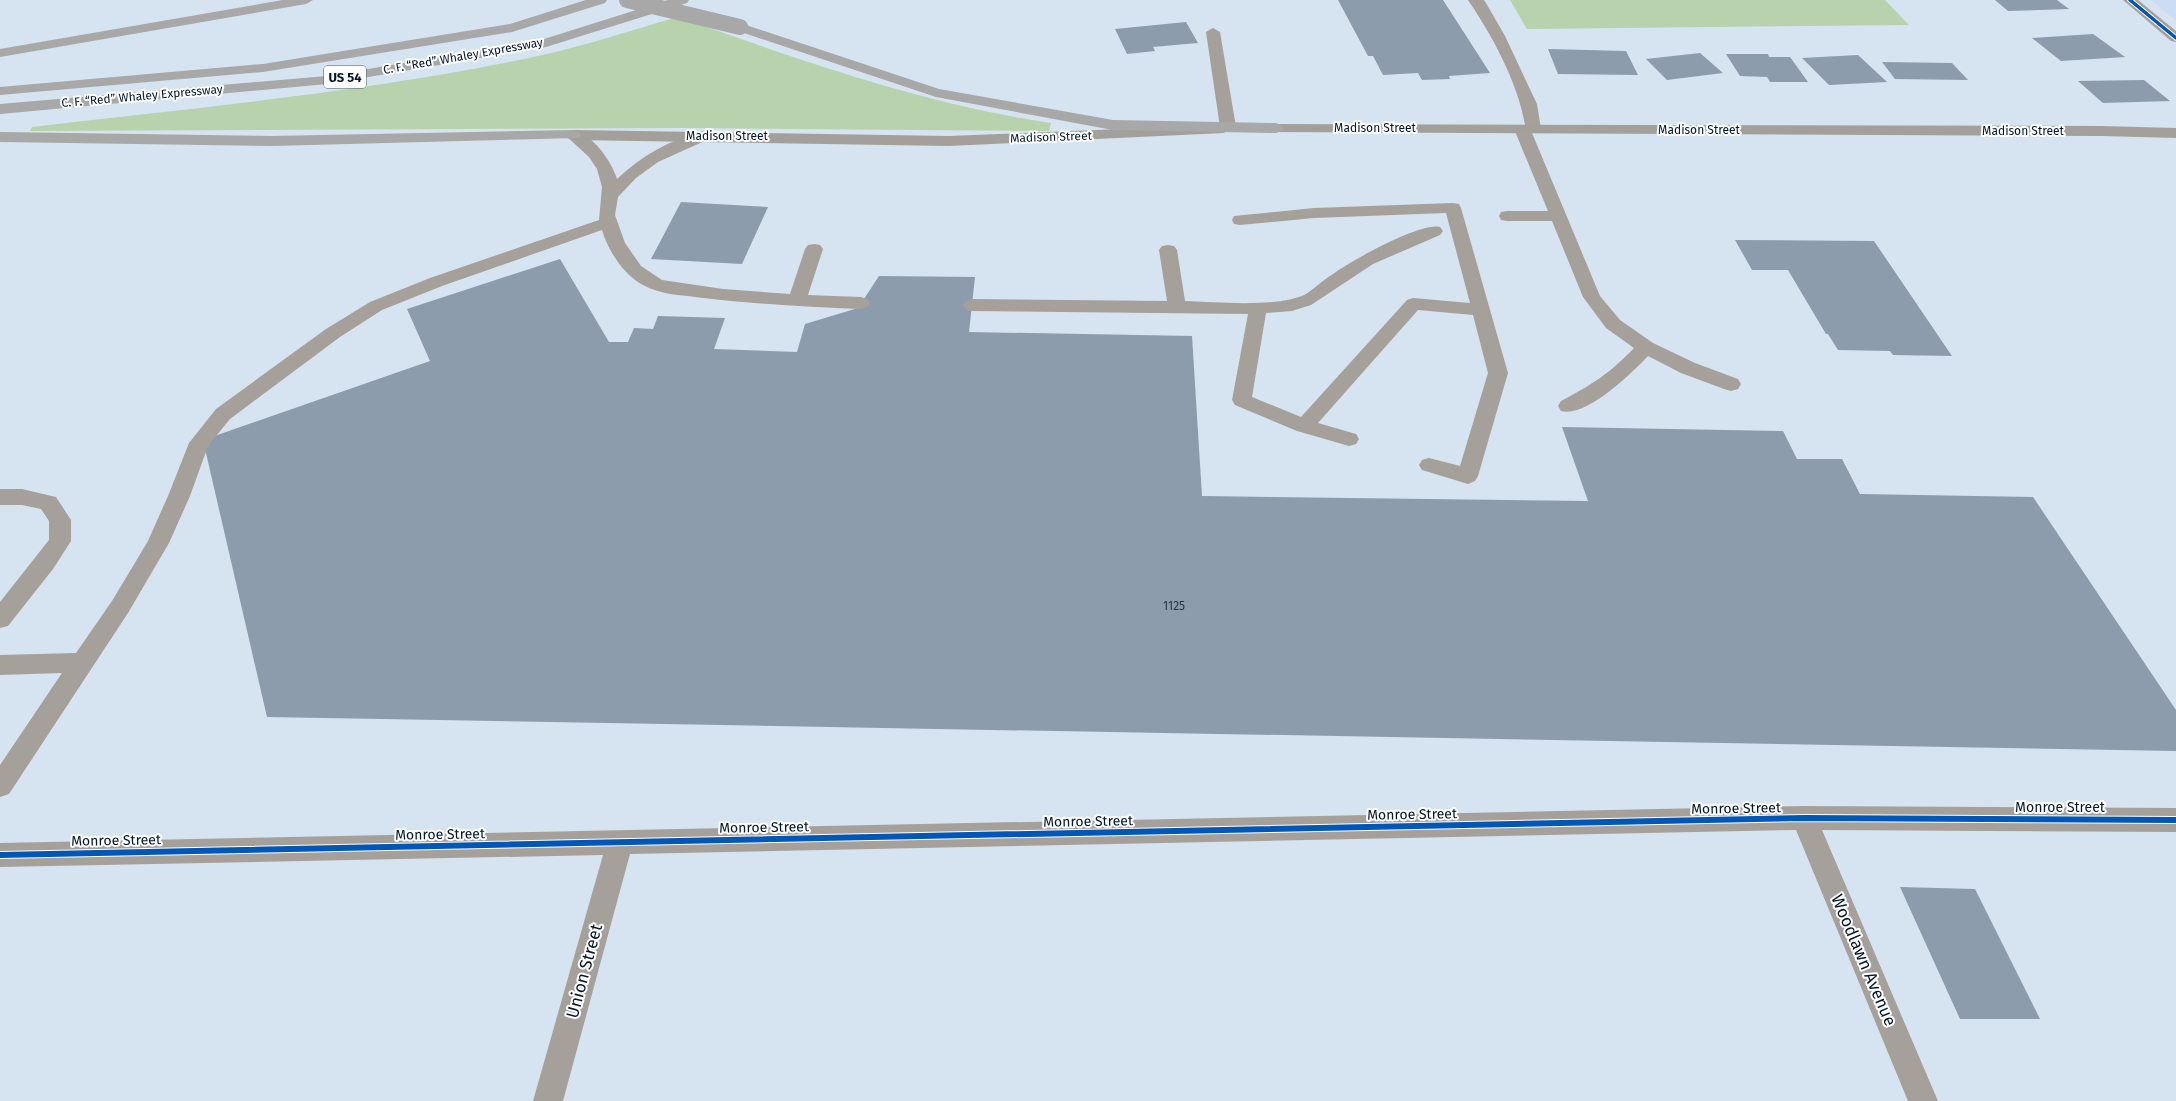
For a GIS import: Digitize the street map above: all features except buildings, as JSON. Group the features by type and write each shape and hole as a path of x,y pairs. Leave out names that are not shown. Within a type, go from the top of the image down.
{"highway":[{"path":"0,53 306,0"},
{"name":"C. F. “Red” Whaley Expressway","path":"0,91 263,68 512,28 600,0"},
{"path":"627,0 740,27 936,93 1113,125 1276,128"},
{"name":"C. F. “Red” Whaley Expressway","path":"0,109 327,80 546,43 682,0"},
{"path":"0,137 272,141 573,135"}],"main road":[{"name":"Madison Street","path":"573,135 949,141 1276,128 2176,133"}],"street":[{"path":"1475,0 1479,3 1498,36 1529,104 1528,129 1558,216 1592,297 1612,324 1646,347 1688,368 1731,384"},
{"path":"2130,0 2176,38"},
{"path":"1213,32 1228,127"},
{"path":"573,135 590,146 601,159 608,177 610,196 607,214 609,222 623,256 635,271 650,282 680,290 798,300 861,303"},
{"path":"610,196 624,179 658,153 703,136"},
{"path":"1240,220 1314,213 1454,208 1498,373 1468,476 1428,465"},
{"path":"1507,216 1558,216"},
{"path":"0,786 81,663 120,607 158,543 179,496 199,443 223,414 333,333 376,306 436,282 609,222"},
{"path":"972,305 1258,308 1297,304 1320,294 1344,274 1369,259 1400,243 1434,231"},
{"path":"798,300 814,249"},
{"path":"1168,250 1177,307"},
{"path":"1304,426 1413,304 1482,310"},
{"path":"1258,308 1242,400 1304,426 1349,439"},
{"path":"1568,406 1602,388 1621,373 1646,347"},
{"path":"0,497 22,497 48,503 60,520 60,541 45,563 0,619"},
{"path":"0,665 81,663"},
{"name":"Monroe Street","path":"0,855 1804,818 2176,820"},
{"name":"Woodlawn Avenue","path":"1804,818 1923,1101"},
{"name":"Union Street","path":"548,1101 620,842"}],"shaded area":[{"path":"2151,0 2176,0 2176,21"}],"green space":[{"path":"1510,0 1885,0 1909,25 1527,29"},
{"path":"678,17 862,79 1003,115 1051,123 1049,131 680,128 30,131 32,127 286,98 475,69 556,52"}],"cycle path":[{"path":"2130,0 2176,38"},
{"path":"0,855 1804,818 2176,820"}]}
